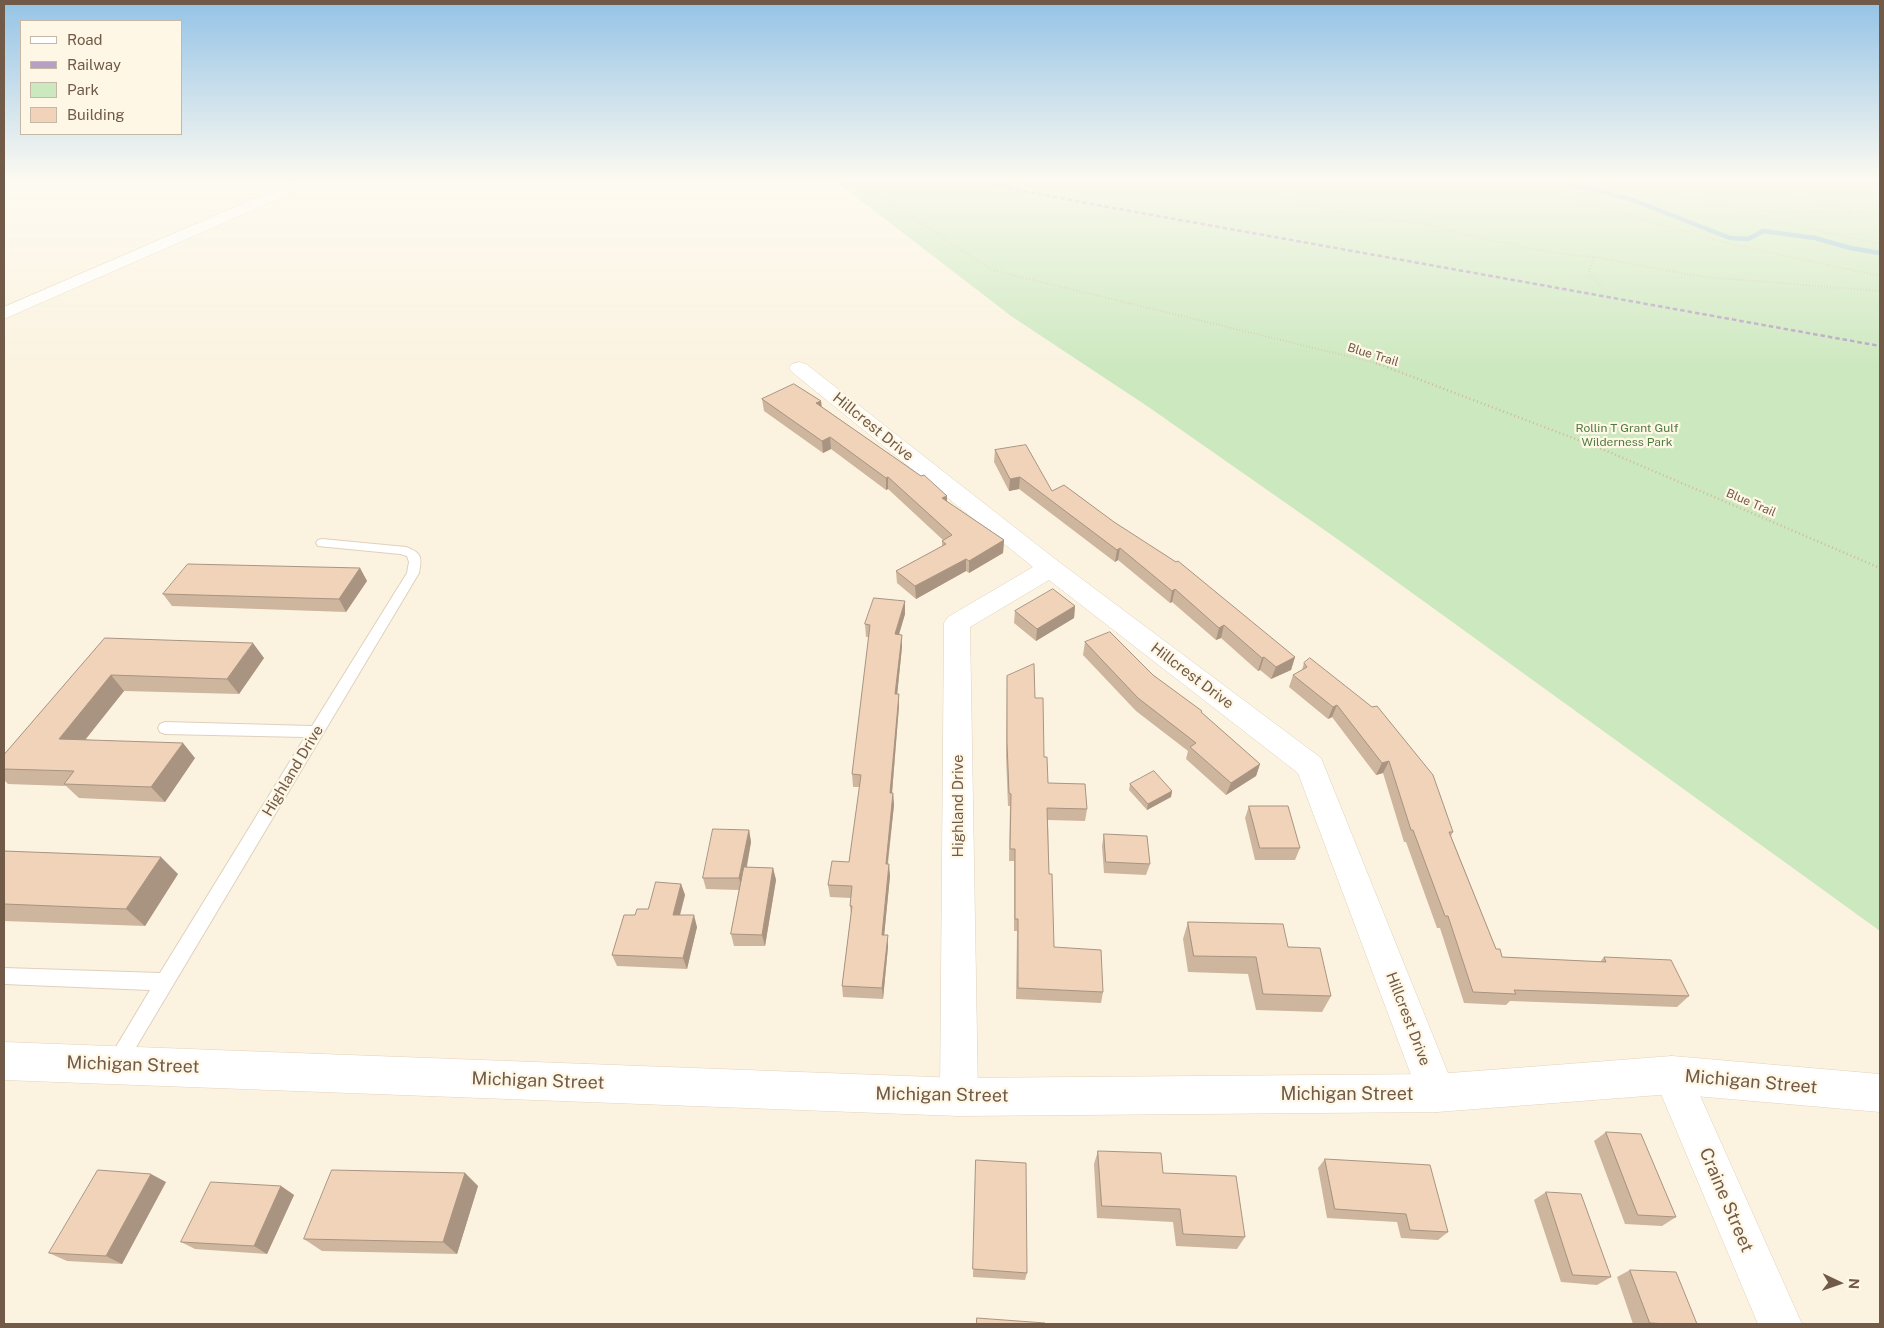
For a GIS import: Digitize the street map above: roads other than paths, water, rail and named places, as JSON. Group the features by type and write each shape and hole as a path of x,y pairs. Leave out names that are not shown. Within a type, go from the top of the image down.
{"street":[{"path":"4,314 164,244"},
{"name":"Hillcrest Drive","path":"799,368 1050,568 1310,766 1437,1093"},
{"name":"Highland Drive","path":"959,1097 957,623 1050,568"},
{"name":"Michigan Street","path":"4,1060 959,1097 1437,1093 1672,1075 1880,1093"},
{"name":"Craine Street","path":"1672,1075 1780,1324"}],"lane":[{"name":"Highland Drive","path":"114,1065 413,573 415,562 413,554 402,550 322,543"},
{"path":"165,728 317,732"},
{"path":"4,976 164,982"}],"waterway":[{"path":"1836,244 1880,253"}],"railway":[{"path":"1313,244 1880,346"}],"park label":[{"name":"Rollin T Grant Gulf Wilderness Park","path":"1627,435"}]}
